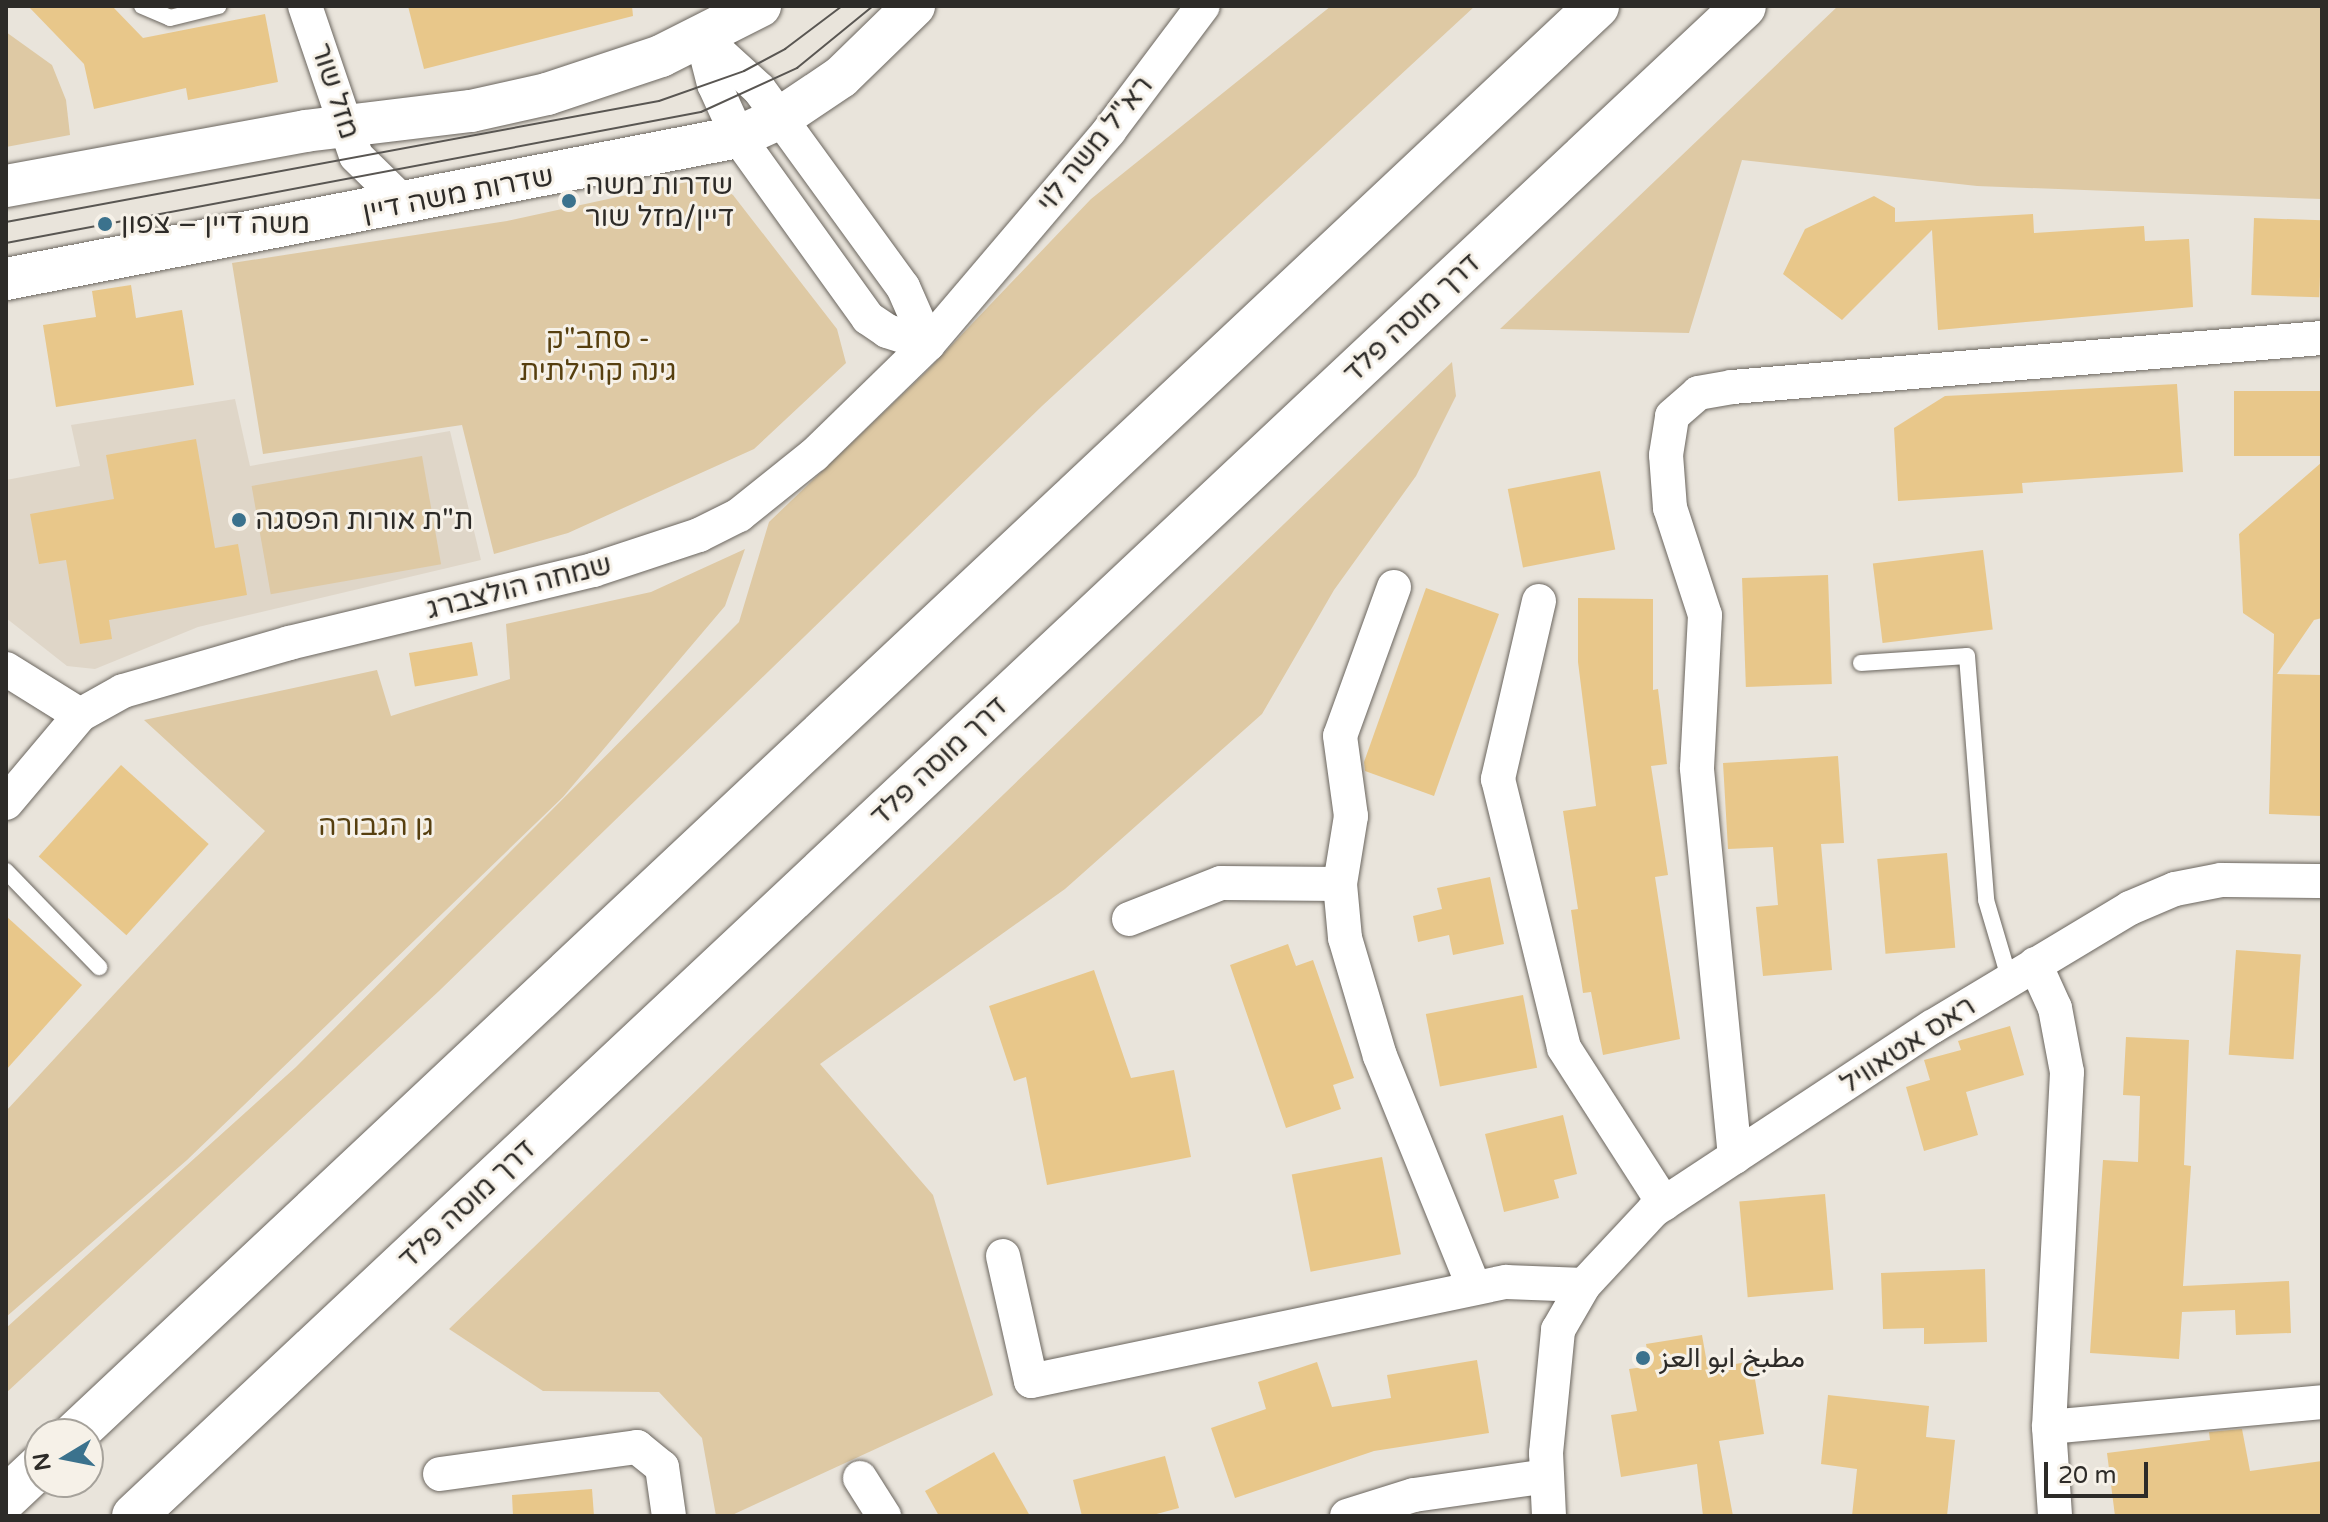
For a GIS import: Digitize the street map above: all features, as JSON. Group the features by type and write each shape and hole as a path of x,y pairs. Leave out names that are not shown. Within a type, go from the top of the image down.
{"highway":[{"path":"92,1418 1597,6"},
{"name":"דרך מוסה פלד","path":"134,1516 1744,6"},
{"path":"6,1498 24,1481"}],"street":[{"name":"מזל שור","path":"306,6 330,69 342,127 370,174 406,205"},
{"path":"6,186 342,127 471,111 547,94 605,77 702,37 760,6"},
{"name":"שדרות משה דיין","path":"6,279 406,205 738,137 780,118 872,51 914,6"},
{"name":"רא\"ל משה לוי","path":"985,279 1109,131 1203,6"},
{"path":"702,37 744,71 780,118 903,287 928,344"},
{"path":"702,37 714,84 738,137 868,318 887,331 928,344"},
{"name":"שמחה הולצברג","path":"6,803 80,715 123,691 171,674 593,570 699,535 739,515 792,474 928,344 985,279"},
{"path":"1735,1157 1697,768 1705,615 1670,508 1666,455 1672,416 1698,393 1732,387 2322,338"},
{"path":"1394,587 1340,736 1351,816 1340,884 1345,938 1380,1056 1474,1288"},
{"path":"1539,601 1498,779 1564,1048 1664,1204"},
{"path":"6,669 80,715"},
{"name":"ראס אטאוויל","path":"1547,1476 1550,1386 1558,1330 1584,1285 1624,1237 1664,1204 2023,972 2130,908 2175,889 2221,880 2322,881"},
{"path":"1129,919 1221,883 1340,884"},
{"path":"2023,972 2055,1008 2067,1072 2049,1427 2055,1516"},
{"path":"1003,1256 1031,1381 1506,1282 1584,1285"},
{"path":"2049,1427 2322,1402"},
{"path":"440,1474 637,1447 662,1467 669,1516"},
{"path":"1347,1516 1414,1495 1547,1476 1549,1516"},
{"path":"860,1478 884,1516"}],"lane":[{"path":"142,6 170,18 219,6"},
{"path":"1861,663 1967,656 1986,900 2023,972"},
{"path":"6,871 99,967"}],"shaded area":[{"name":"ת\"ת אורות הפסגה","path":"235,399 250,466 450,431 481,560 198,627 95,669 67,666 6,618 6,480 80,466 71,425"}],"green space":[{"path":"1331,6 1475,6 1042,406 439,991 6,1393 6,1328 296,1067 739,622 769,522 928,370 1091,199"},
{"path":"1838,6 2322,6 2322,199 1977,186 1742,160 1689,333 1500,329"},
{"path":"6,32 52,65 66,100 70,135 6,147"},
{"name":"סחב\"ק - גינה קהילתית","path":"705,178 733,195 837,329 846,363 754,449 568,533 494,554 462,425 263,454 232,263 507,221"},
{"path":"1452,362 1456,396 1416,476 1334,590 1262,714 1065,889 820,1064 933,1195 993,1395 730,1516 716,1516 702,1438 659,1392 543,1391 449,1329"},
{"path":"422,456 441,564 271,594 252,486"},
{"name":"גן הגבורה","path":"745,549 725,606 563,797 187,1160 6,1317 6,1111 265,831 144,720 377,670 391,716 510,679 506,624 651,592"}],"building":[{"path":"28,6 112,6 143,38 265,14 278,82 188,100 186,88 94,109 84,64"},
{"path":"408,6 632,6 633,16 424,69"},
{"path":"1874,196 1895,208 1895,222 2033,214 2034,233 2144,226 2145,241 2189,239 2193,307 1938,330 1932,230 1842,320 1783,274 1805,229"},
{"path":"2254,218 2322,220 2319,297 2251,295"},
{"path":"131,285 136,318 182,310 194,385 56,407 43,325 96,317 92,291"},
{"path":"2177,384 2183,472 2022,483 2023,493 1898,501 1894,428 1945,396"},
{"path":"2234,391 2322,391 2322,456 2234,456"},
{"path":"196,439 215,548 238,544 247,595 109,620 112,639 80,644 66,560 39,564 30,514 114,499 106,455"},
{"path":"2322,462 2322,618 2314,620 2277,674 2322,675 2322,816 2269,814 2274,634 2243,613 2239,534"},
{"path":"1600,471 1615,550 1523,567 1508,489"},
{"path":"1983,550 1993,629 1883,643 1873,564"},
{"path":"1828,575 1832,684 1746,687 1742,578"},
{"path":"1426,588 1499,614 1434,796 1365,771 1364,762"},
{"path":"1578,598 1653,599 1653,690 1658,689 1667,764 1651,766 1668,875 1655,877 1680,1039 1603,1055 1591,992 1583,993 1571,910 1578,909 1563,811 1596,806 1578,662"},
{"path":"472,642 478,675 415,687 409,653"},
{"path":"1838,756 1844,843 1821,844 1832,970 1763,976 1756,907 1778,905 1773,847 1728,849 1723,763"},
{"path":"121,765 209,844 126,935 39,856"},
{"path":"1947,853 1955,948 1886,954 1877,859"},
{"path":"1490,877 1504,944 1453,955 1449,935 1418,942 1413,916 1442,909 1437,888"},
{"path":"6,916 82,985 6,1070"},
{"path":"1288,944 1296,966 1313,960 1354,1078 1333,1085 1341,1109 1286,1128 1230,965"},
{"path":"2236,950 2301,955 2294,1059 2229,1055"},
{"path":"1094,970 1131,1078 1174,1070 1191,1157 1047,1185 1026,1077 1014,1081 989,1006"},
{"path":"1523,995 1537,1068 1440,1087 1426,1014"},
{"path":"2010,1026 2024,1075 1966,1092 1978,1135 1924,1151 1906,1087 1930,1080 1924,1060 1961,1050 1958,1041"},
{"path":"2126,1037 2189,1040 2184,1165 2191,1166 2183,1286 2289,1281 2291,1333 2236,1335 2235,1310 2182,1312 2179,1359 2090,1353 2103,1160 2138,1162 2140,1096 2123,1095"},
{"path":"1563,1115 1577,1174 1554,1180 1559,1198 1504,1212 1485,1134"},
{"path":"1382,1157 1401,1254 1311,1272 1292,1175"},
{"path":"1825,1194 1833,1290 1748,1297 1739,1201"},
{"path":"1985,1269 1987,1342 1924,1344 1924,1328 1883,1329 1881,1273"},
{"path":"1702,1335 1708,1369 1752,1361 1764,1434 1719,1441 1733,1516 1703,1516 1697,1464 1621,1477 1611,1415 1637,1411 1629,1369 1650,1366 1646,1344"},
{"path":"1477,1360 1489,1433 1374,1451 1235,1498 1211,1428 1266,1409 1258,1382 1317,1362 1332,1407 1391,1398 1387,1375"},
{"path":"1828,1395 1929,1406 1926,1437 1955,1440 1947,1516 1852,1516 1857,1469 1821,1464"},
{"path":"2242,1429 2250,1471 2322,1461 2322,1516 2115,1516 2107,1453 2210,1440 2209,1432"},
{"path":"994,1452 1030,1516 939,1516 925,1491"},
{"path":"1165,1456 1179,1508 1149,1516 1082,1516 1073,1480"},
{"path":"592,1489 594,1516 513,1516 512,1495"}],"tram line":[{"path":"6,222 659,101 744,71 785,49 842,6"},
{"path":"6,243 701,112 797,68 873,6"}],"place":[{"name":"שדרות משה דיין/מזל שור","path":"569,201"},
{"name":"משה דיין – צפון","path":"105,224"},
{"name":"ת\"ת אורות הפסגה","path":"239,520"},
{"name":"مطبخ ابو العز","path":"1643,1358"}]}
